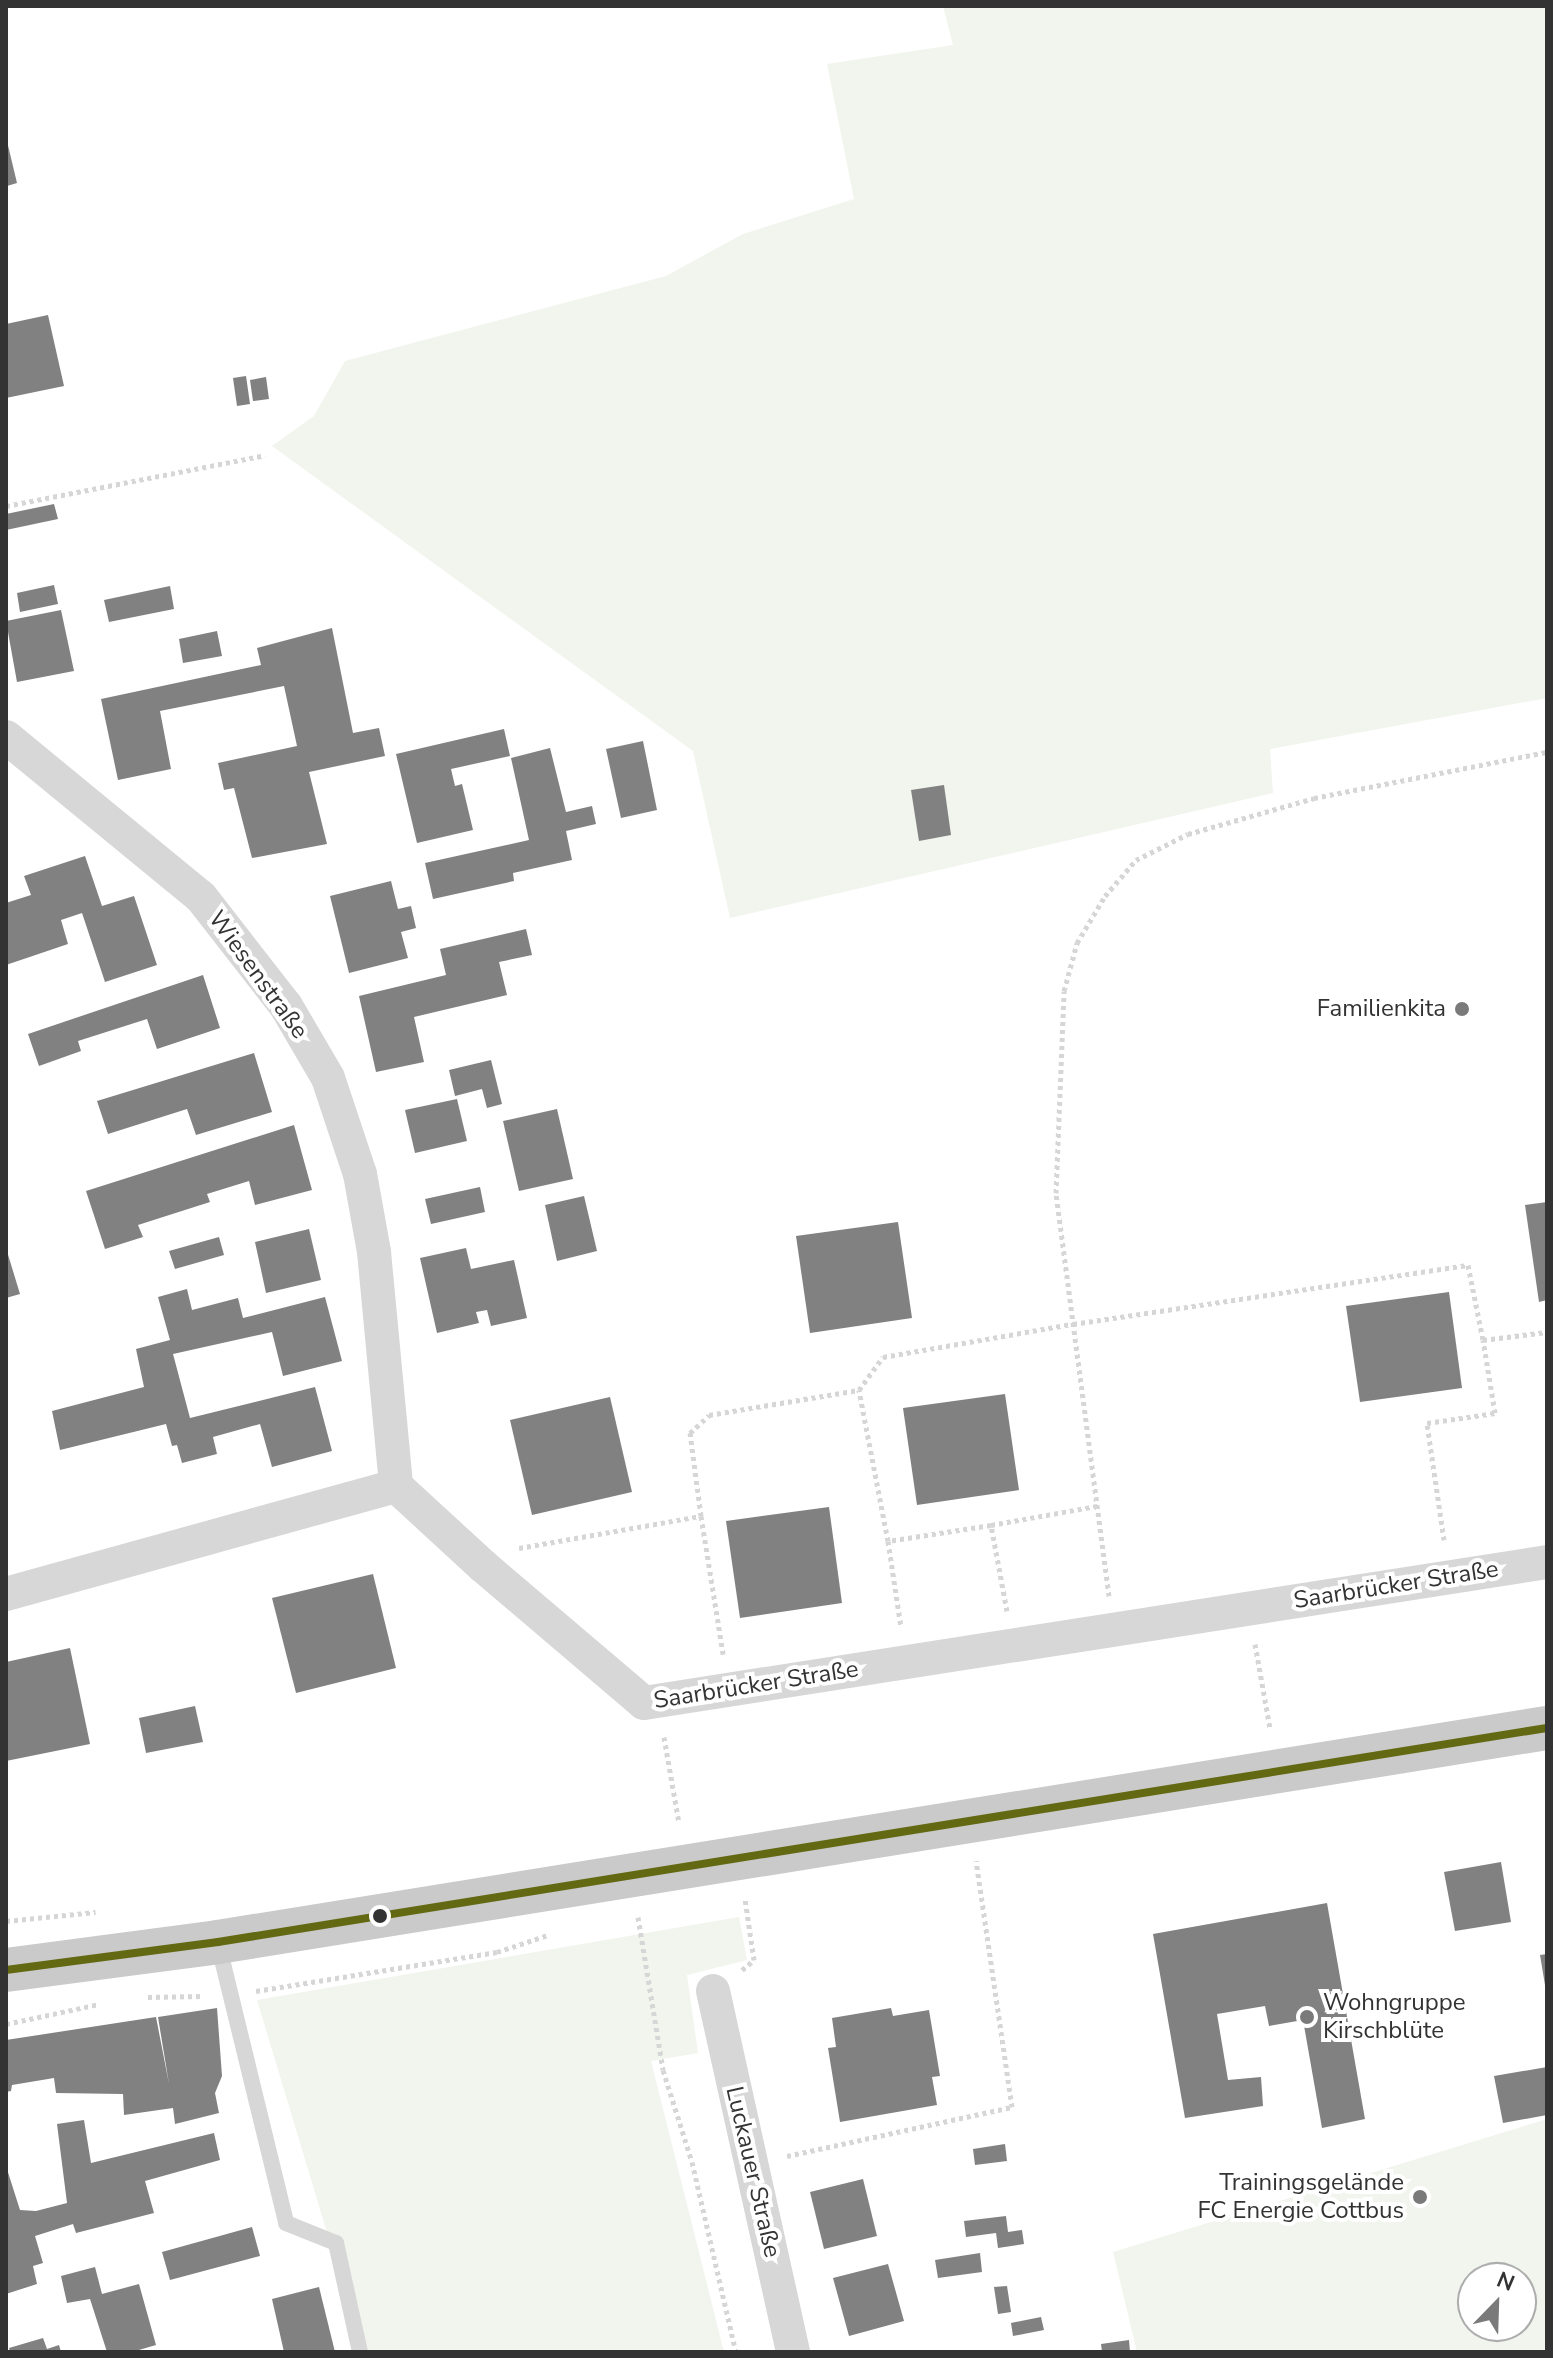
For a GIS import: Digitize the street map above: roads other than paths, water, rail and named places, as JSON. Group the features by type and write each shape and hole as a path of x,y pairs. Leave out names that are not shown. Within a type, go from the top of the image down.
{"main road":[{"path":"6,1970 218,1942 1547,1728"}],"street":[{"name":"Wiesenstraße","path":"6,737 201,897 286,1006 328,1078 360,1174 374,1252 396,1486"},
{"path":"6,1594 396,1486"},
{"name":"Saarbrücker Straße","path":"396,1486 483,1566 644,1703 1547,1562"},
{"name":"Luckauer Straße","path":"713,1991 793,2352"}],"lane":[{"path":"218,1942 286,2223 336,2243 360,2352"}],"place":[{"name":"Familienkita","path":"1462,1009"},
{"name":"Wohngruppe Kirschblüte","path":"1307,2017"},
{"name":"Trainingsgelände FC Energie Cottbus","path":"1420,2197"}]}
